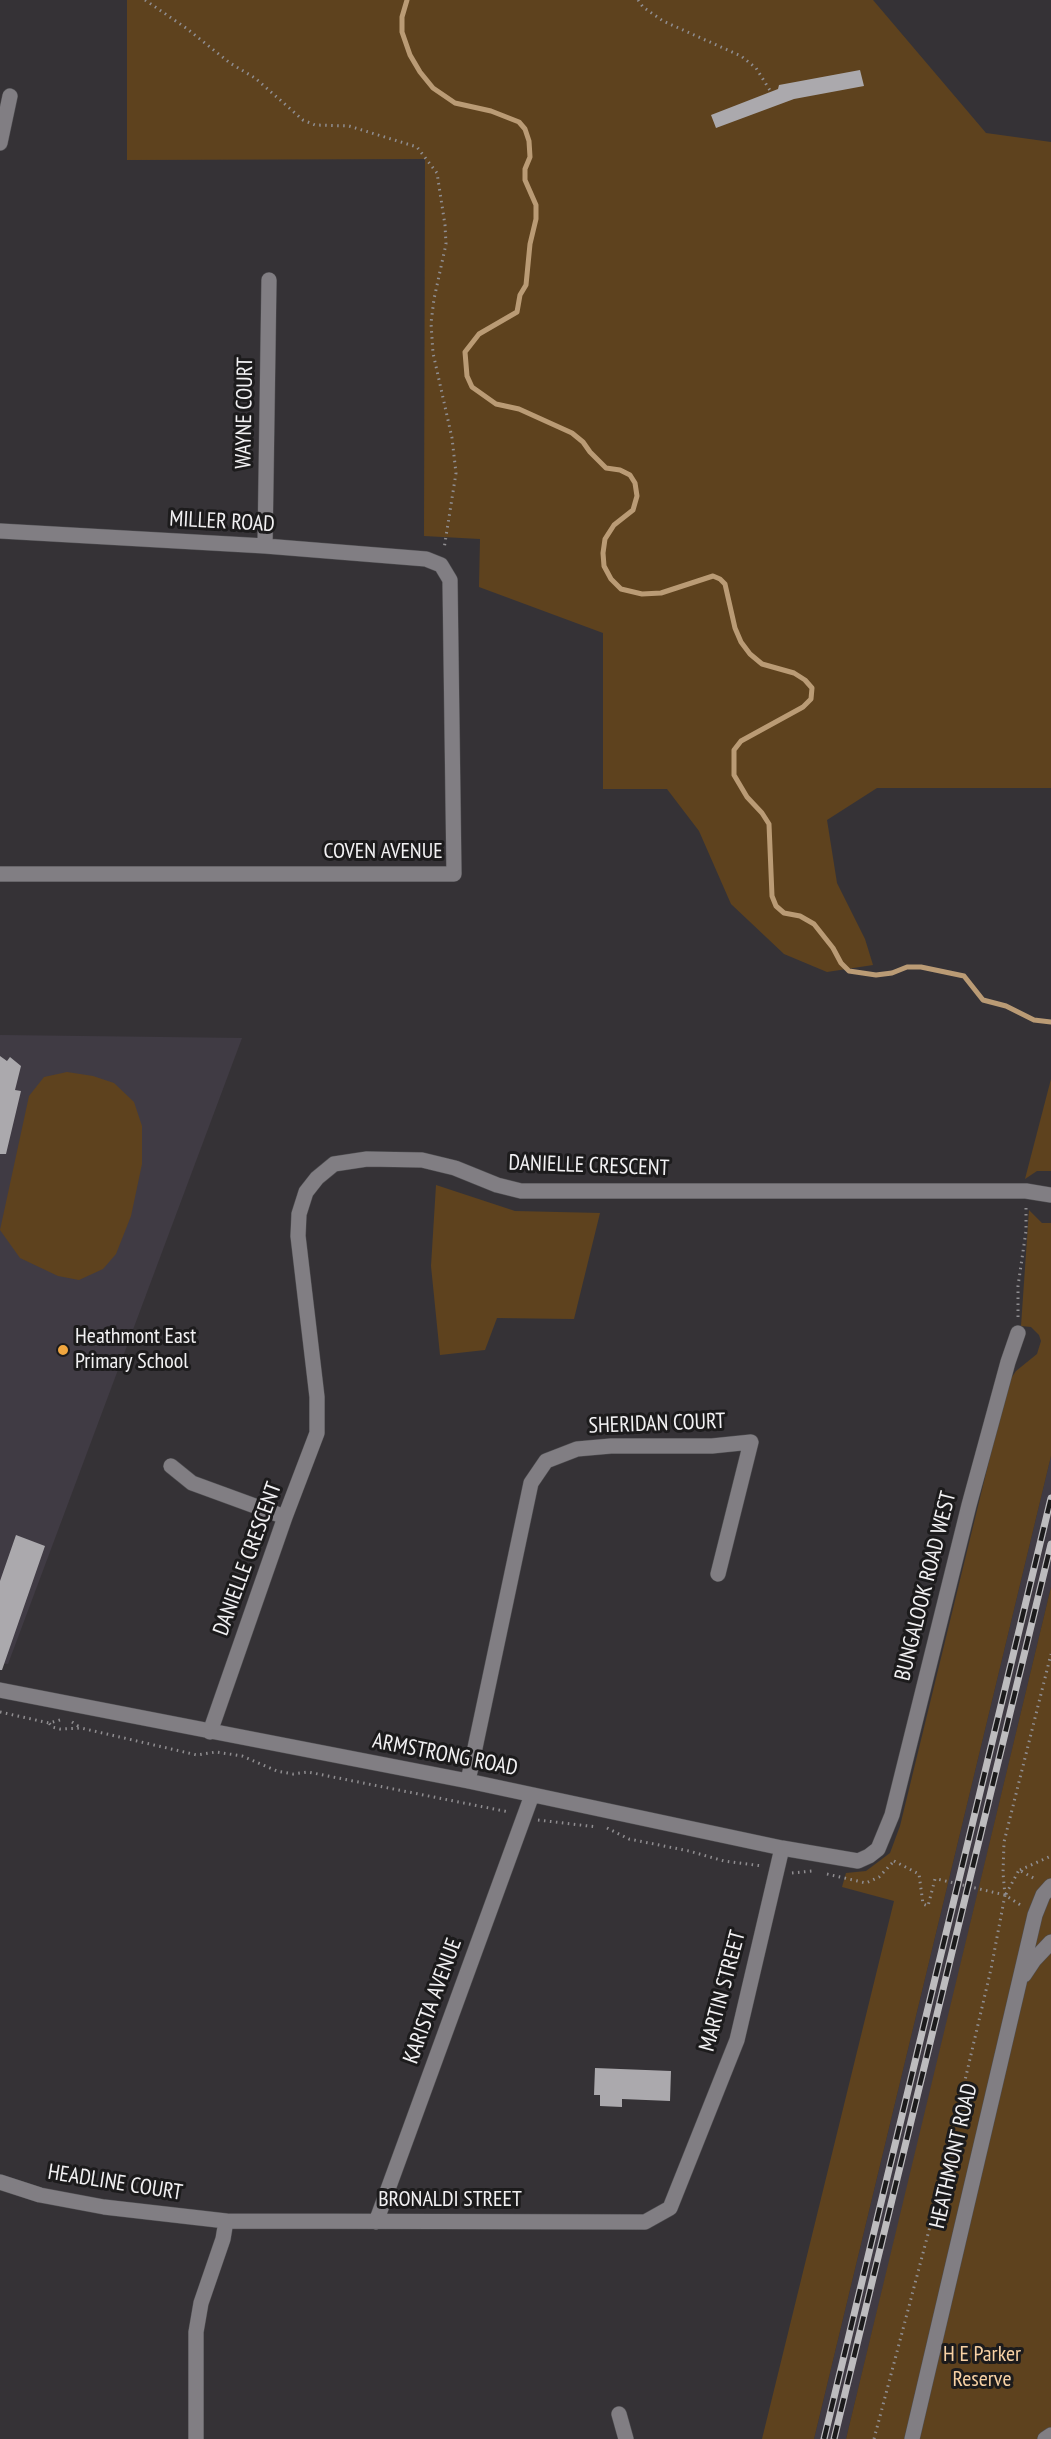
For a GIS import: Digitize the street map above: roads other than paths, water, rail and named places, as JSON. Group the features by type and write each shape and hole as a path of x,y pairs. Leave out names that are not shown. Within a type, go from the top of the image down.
{"street":[{"path":"0,143 10,96"},
{"name":"WAYNE COURT","path":"265,546 269,280"},
{"name":"MILLER ROAD","path":"0,531 265,546 426,559 441,565"},
{"name":"COVEN AVENUE","path":"0,874 454,874 450,579 441,565"},
{"name":"DANIELLE CRESCENT","path":"210,1732 285,1517 317,1433 317,1397 298,1236 299,1214 306,1192 317,1178 334,1164 367,1160 422,1160 455,1168 497,1185 521,1191 1026,1191 1051,1195"},
{"name":"BUNGALOOK ROAD WEST","path":"878,1849 891,1815 969,1505 1018,1333"},
{"name":"SHERIDAN COURT","path":"468,1781 531,1483 546,1461 578,1449 612,1446 712,1446 751,1442 718,1574"},
{"path":"171,1466 192,1483 285,1517"},
{"name":"ARMSTRONG ROAD","path":"0,1690 468,1781 782,1848 858,1861 878,1849"},
{"name":"KARISTA AVENUE","path":"376,2222 532,1795"},
{"name":"MARTIN STREET","path":"670,2208 737,2040 782,1848"},
{"name":"HEATHMONT ROAD","path":"912,2439 1038,1903 1050,1887"},
{"path":"1016,1991 1034,1960 1051,1942"},
{"name":"HEADLINE COURT","path":"0,2182 40,2195 104,2207 226,2221"},
{"name":"BRONALDI STREET","path":"226,2221 645,2222 670,2208"},
{"path":"196,2439 196,2332 201,2303 224,2238 226,2221"},
{"path":"619,2414 626,2439"},
{"path":"1045,2439 1051,2435"}],"waterway":[{"path":"407,0 402,17 402,32 410,55 433,88 455,103 491,111 519,122 525,129 529,141 530,157 525,169 525,180 536,205 536,219 530,244 526,285 520,295 517,312 479,334 465,352 467,376 472,387 496,404 519,409 572,433 606,468 620,470 630,475 635,483 637,496 633,510 614,525 605,539 603,553 604,566 611,579 621,589 642,594 661,593 713,576 720,579 725,584 735,628 750,654 762,664 794,673 812,688 811,699 803,707 741,741 734,750 734,775 747,797 769,824 772,896 776,906 784,913 800,916 814,924 849,971 876,975 892,973 907,967 921,967 964,976 983,1000 1006,1006 1034,1020 1051,1022"}],"railway":[{"path":"824,2439 1051,1498"},
{"path":"834,2439 1051,1544"}],"place":[{"name":"Heathmont East Primary School","path":"63,1350"}],"park label":[{"name":"H E Parker Reserve","path":"982,2368"}]}
